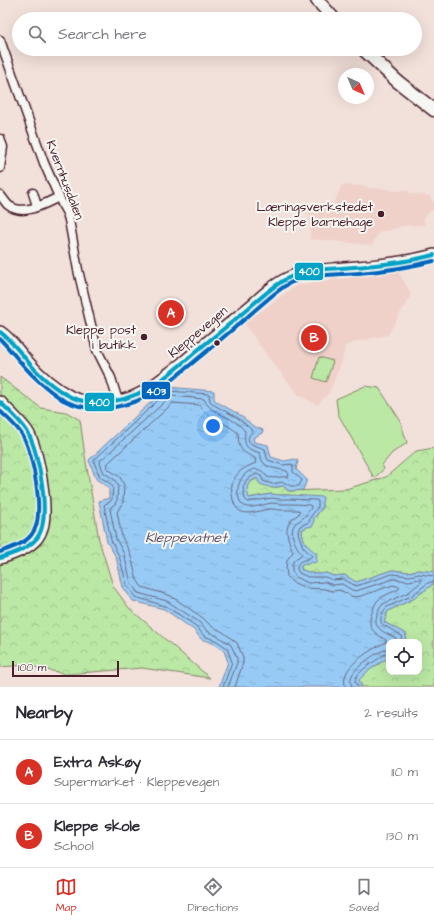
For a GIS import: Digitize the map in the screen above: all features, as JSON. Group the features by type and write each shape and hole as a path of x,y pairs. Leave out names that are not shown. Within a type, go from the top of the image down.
{"main road":[{"path":"317,0 328,12"},
{"path":"371,56 392,76 434,110"},
{"name":"Kleppevegen","path":"0,332 41,375 72,397 81,401 101,403 118,401 132,397 155,384 199,350 261,297 287,278 319,270 388,264 434,255"},
{"path":"0,402 17,419 27,432 32,442 36,452 44,510 43,523 38,537 18,552 0,558"}],"street":[{"name":"Kvernhusdalen","path":"0,40 44,163 67,213 78,270 97,350 111,378 118,401"},
{"path":"0,139 3,147 0,168"},
{"path":"33,193 37,206"},
{"path":"0,195 9,205 22,210 59,197"}],"shaded area":[{"path":"342,185 364,186 394,191 407,190 411,194 429,196 434,203 434,209 424,217 424,225 402,226 388,231 382,231 372,245 310,239 310,215 306,209 309,204 334,203"},
{"path":"398,271 411,294 388,335 359,341 345,346 342,361 331,388 327,395 317,405 299,395 271,361 244,323 297,285"}],"green space":[{"path":"319,357 333,361 326,382 313,378"},
{"path":"0,377 41,408 66,412 80,420 99,540 113,586 129,608 210,678 142,668 66,674 25,665 0,667"},
{"path":"365,386 379,388 400,420 407,443 392,453 382,465 384,469 374,478 338,414 336,399"},
{"path":"434,448 434,572 419,570 408,572 392,570 356,582 344,575 333,576 326,573 309,574 301,569 301,566 308,564 306,545 302,535 302,530 307,527 323,507 289,495 271,494 248,498 247,491 249,483 258,478 272,488 283,486 289,491 346,489 386,477 416,451"},
{"path":"434,581 434,687 362,687 359,680 368,671 386,659 386,675 422,675 422,639 405,639 406,634 384,622 388,611 413,599 432,585"}],"water":[{"name":"Kleppevatnet","path":"167,387 214,391 214,399 217,402 240,415 253,426 263,430 262,433 253,438 254,442 268,445 271,457 284,461 295,459 298,461 296,469 307,480 303,490 289,491 283,486 272,488 260,484 257,478 249,484 247,488 249,498 271,494 323,497 323,507 314,518 313,526 302,530 303,538 306,543 316,553 317,561 314,563 311,562 304,564 301,566 301,569 307,572 319,574 326,573 333,576 345,575 356,582 392,570 408,572 419,570 434,572 434,581 432,585 413,599 388,611 384,622 406,634 405,639 386,639 386,659 368,671 359,680 362,687 219,687 228,662 224,651 215,644 201,639 194,630 164,609 133,601 123,587 116,557 107,542 99,501 109,498 109,488 96,479 89,460"}],"transit line":[{"name":"400","path":"0,332 40,375 64,393 84,401 112,401 140,393 165,378 268,291 286,279 315,270 392,263 434,255"},
{"name":"403","path":"0,339 36,379 63,400 75,405 95,408 111,408 140,400 165,385 272,296 290,283 315,276 378,271 434,261"},
{"name":"400","path":"0,402 27,431 36,453 44,501 41,529 37,538 25,548 0,558"},
{"name":"403","path":"0,411 18,429 27,445 34,470 38,500 36,526 32,534 22,543 0,552"}],"place":[{"name":"Læringsverkstedet Kleppe barnehage","path":"381,214"},
{"name":"Extra Askøy","path":"171,313"},
{"name":"Kleppe post i butikk","path":"144,337"},
{"name":"Kleppe skole","path":"314,338"}]}
